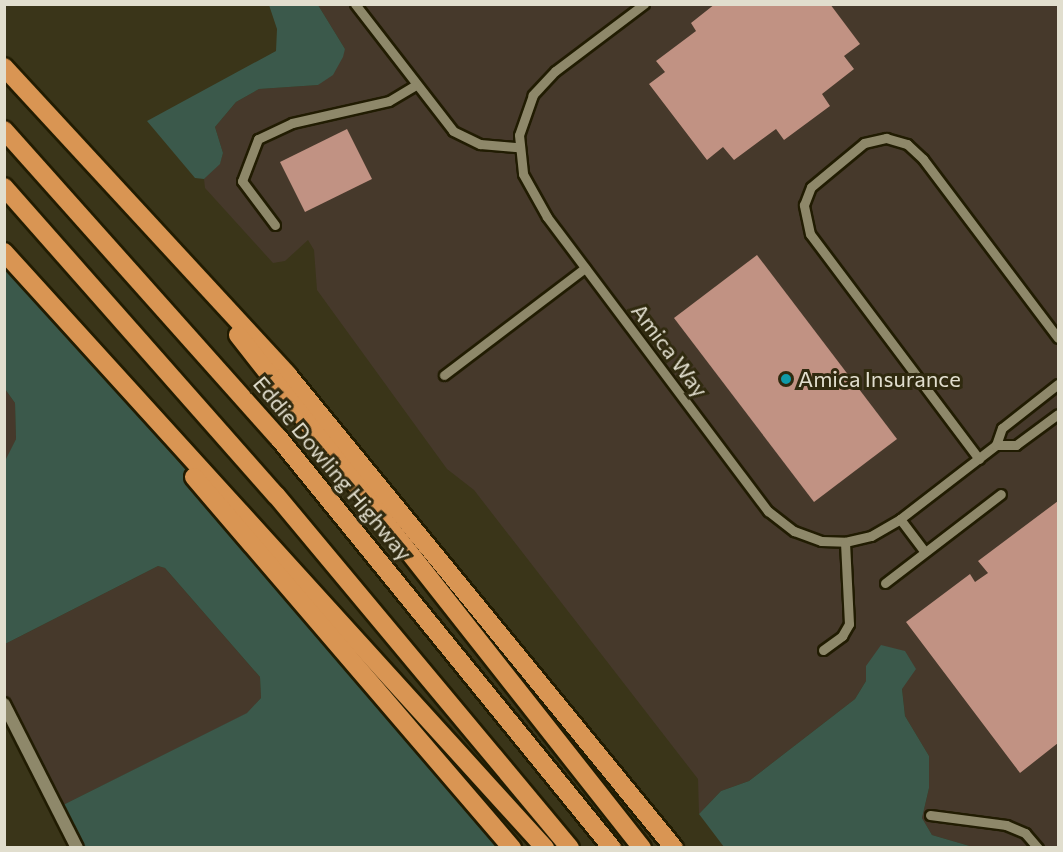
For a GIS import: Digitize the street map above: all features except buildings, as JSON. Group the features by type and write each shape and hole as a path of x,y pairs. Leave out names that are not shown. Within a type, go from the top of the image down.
{"highway":[{"path":"4,67 287,374 674,848"},
{"name":"Eddie Dowling Highway","path":"4,130 278,437 612,848"},
{"path":"4,187 297,519 570,848"},
{"path":"124,197 311,424 642,848"},
{"path":"5,253 358,672 512,848"},
{"path":"5,253 545,848"}],"street":[{"path":"4,704 78,848"}],"lane":[{"path":"355,4 416,85 461,137 480,144 518,147"},
{"name":"Amica Way","path":"644,4 543,82 526,108 518,147 523,174 536,200 585,268 768,511 807,537 845,542 871,536 900,519 996,446 1016,445 1059,414"},
{"path":"275,225 242,181 258,139 292,123 389,101 416,85"},
{"path":"979,459 810,234 804,206 811,187 864,143 886,138 907,144 923,159 1059,338"},
{"path":"444,375 585,268"},
{"name":"Amica Way","path":"996,446 997,437 1010,420 1059,384"},
{"path":"885,583 1001,494"},
{"path":"900,519 925,552"},
{"path":"823,650 842,636 849,624 845,542"},
{"path":"930,815 1006,825 1025,833 1038,848"}],"shaded area":[{"path":"318,5 1058,5 1058,847 973,847 932,835 922,818 929,788 929,756 905,716 902,689 866,666 866,681 855,699 749,781 721,791 699,814 698,779 474,490 447,469 317,290 314,250 308,240 285,261 273,263 205,188 204,179 220,163 223,153 215,127 236,102 259,89 318,85 345,49"},
{"path":"5,389 15,403 16,439 5,463"},
{"path":"158,566 165,568 260,677 261,698 248,713 57,808 5,703 5,644"}],"green space":[{"path":"269,5 318,5 345,49 343,57 333,75 318,85 259,89 236,102 215,127 223,153 220,164 204,179 195,178 147,121 276,51 277,29"},
{"path":"5,257 110,379 499,847 74,847 57,808 247,713 261,698 260,677 165,568 158,566 5,644 4,463 16,439 15,403 5,389"},
{"path":"881,645 905,651 916,669 902,689 905,716 929,756 929,788 922,818 932,835 973,847 724,847 699,814 721,791 749,781 855,699 866,681 866,666"}],"place":[{"name":"Amica Insurance","path":"786,379"}]}
